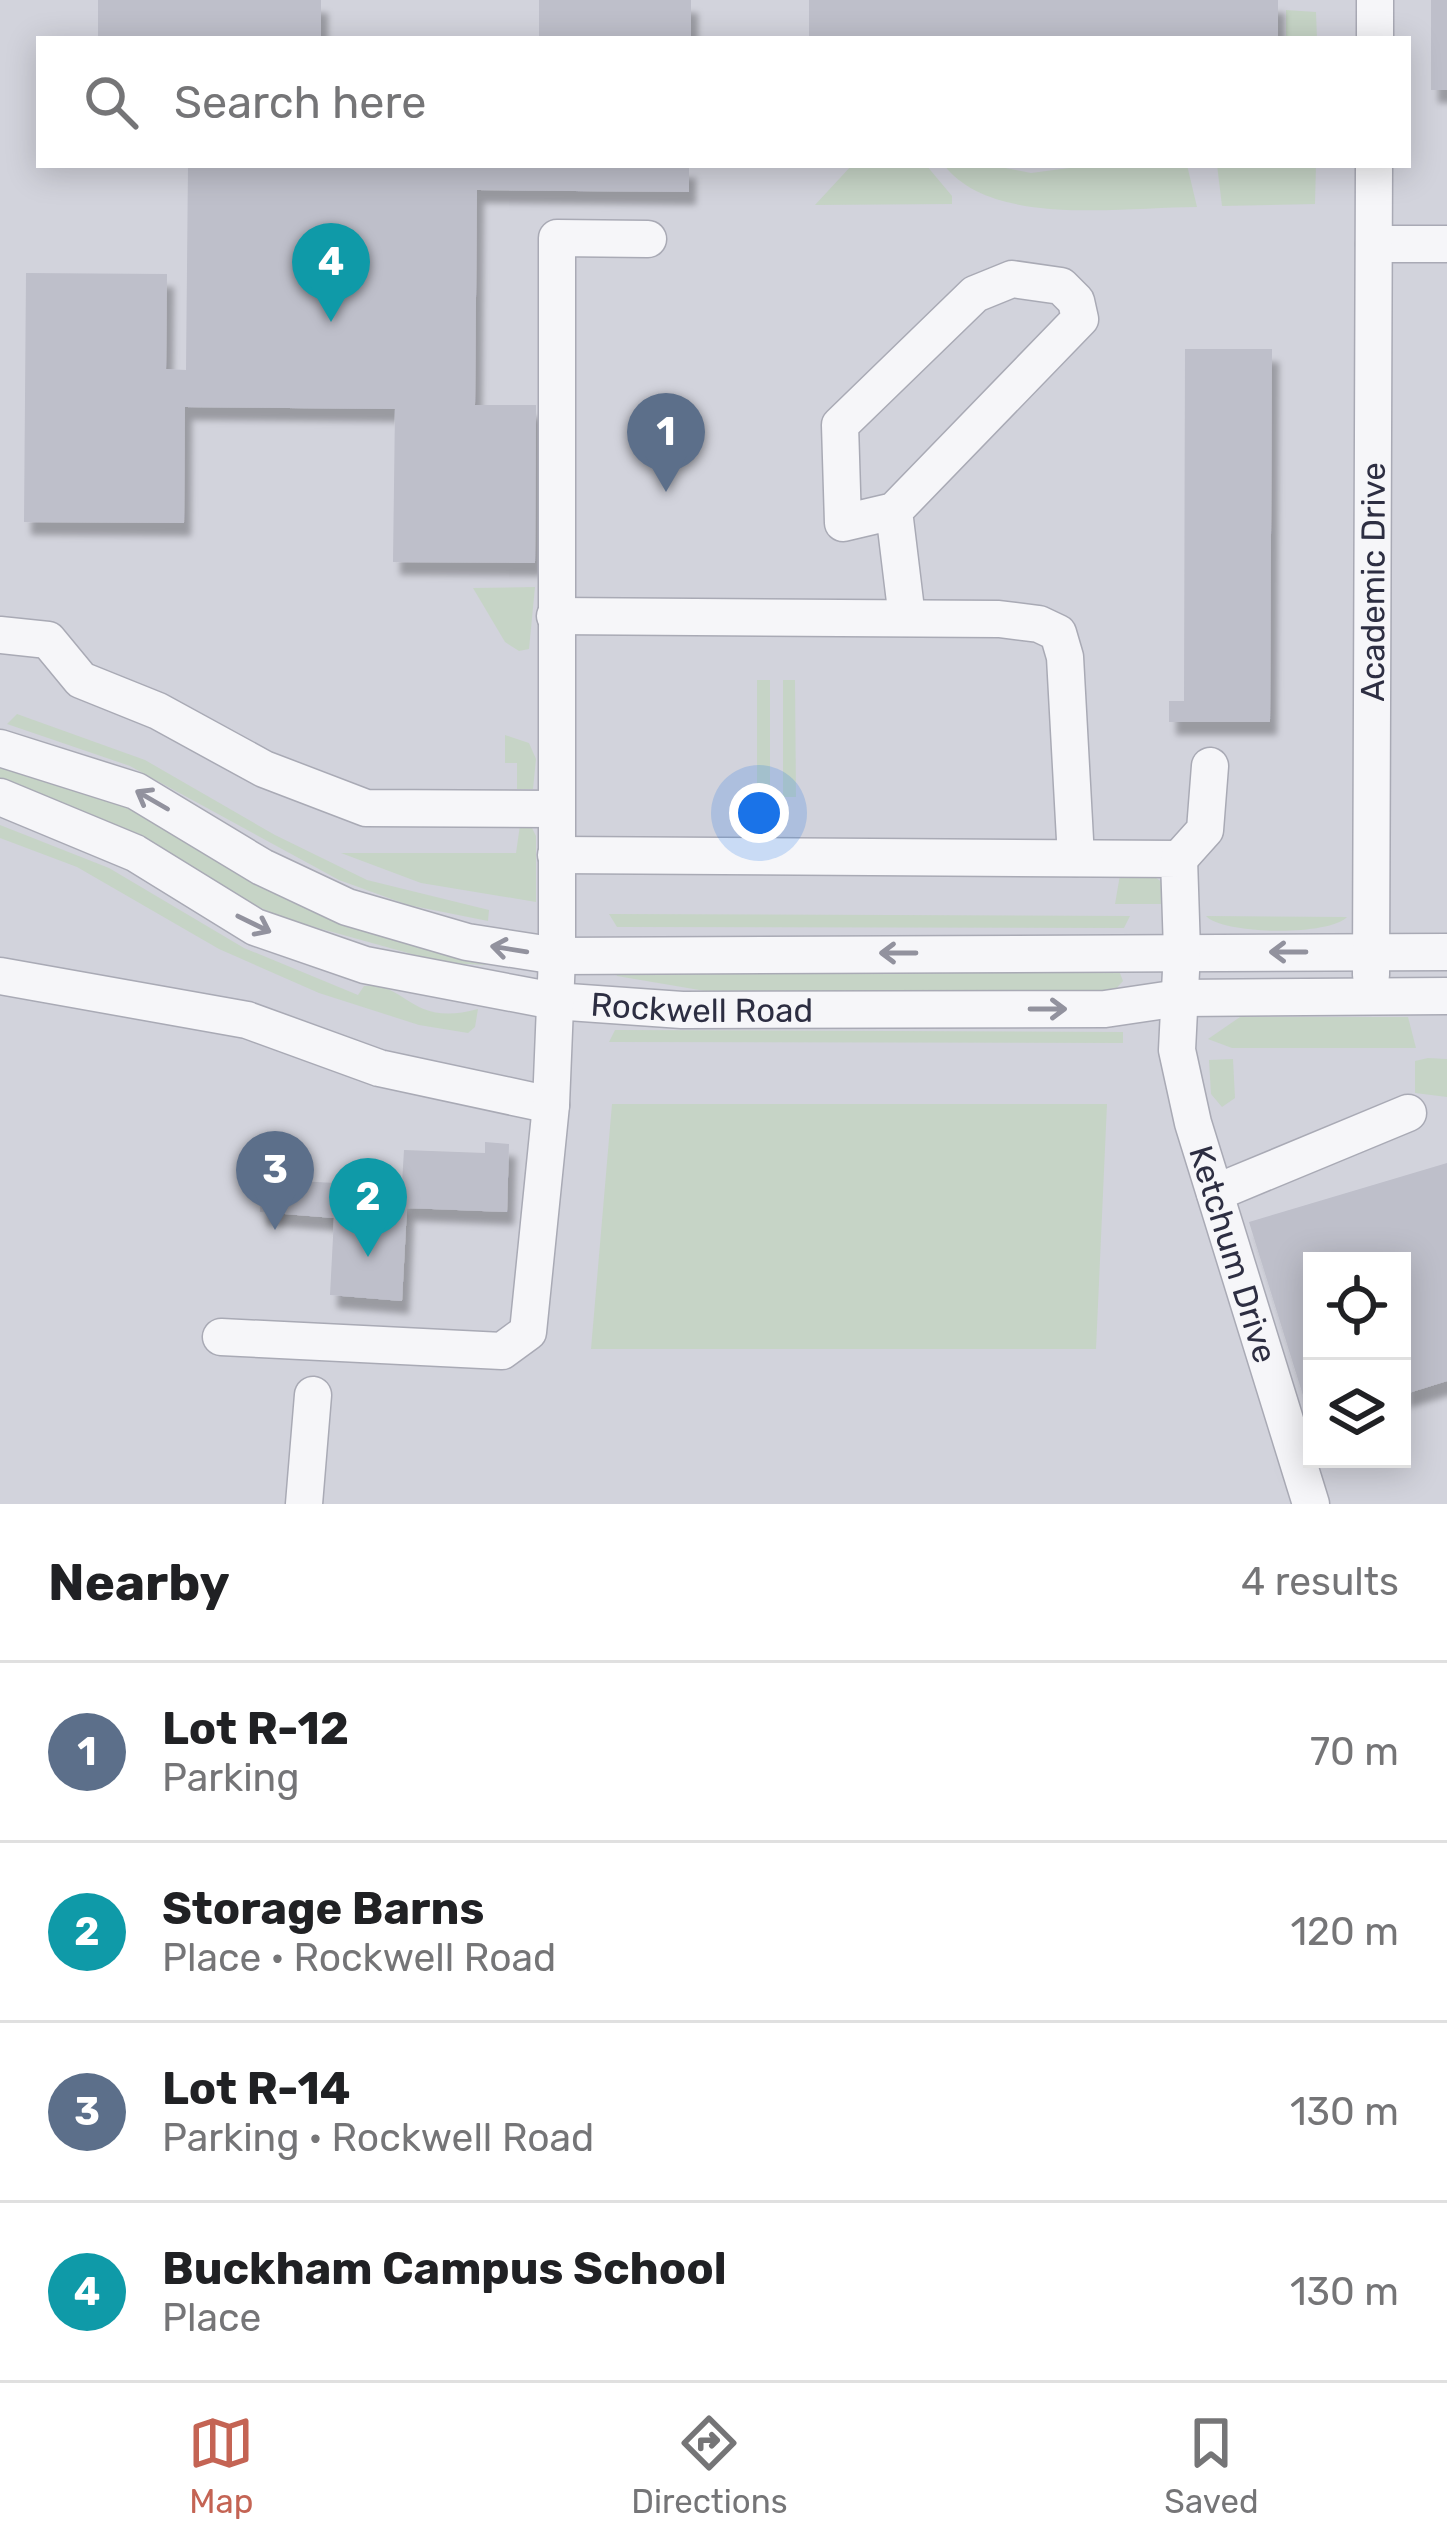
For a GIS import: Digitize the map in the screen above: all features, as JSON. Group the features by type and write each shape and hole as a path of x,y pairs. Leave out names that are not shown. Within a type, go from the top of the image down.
{"street":[{"path":"1375,0 1375,36"},
{"name":"Academic Drive","path":"1371,997 1374,168"},
{"path":"221,1337 502,1351 528,1332 551,1105 557,956 557,238 648,239"},
{"path":"1374,244 1447,244"},
{"path":"1012,279 1061,286 1076,301 1080,319 894,512 843,523 840,425 975,293 1012,279"},
{"path":"894,512 907,618"},
{"path":"555,616 1018,620 1058,633 1065,657 1076,858"},
{"path":"0,635 48,640 81,680 158,711 263,769 366,808 555,809"},
{"name":"Rockwell Road","path":"0,748 136,791 262,867 347,907 467,942 557,956 1447,952"},
{"path":"556,855 1179,859 1205,830 1210,766"},
{"name":"Rockwell Road","path":"0,797 135,853 255,927 364,965 554,1001 682,1010 1082,1009 1179,998 1447,997"},
{"name":"Ketchum Drive","path":"1179,859 1182,951 1177,1050 1215,1193 1311,1504"},
{"path":"0,976 248,1020 379,1068 551,1105"},
{"path":"1215,1193 1408,1113"},
{"path":"304,1504 313,1395"}],"shaded area":[{"path":"0,0 1447,0 1447,1504 0,1504"}],"green space":[{"path":"1286,10 1316,12 1317,36 1286,36"},
{"path":"849,168 929,168 952,196 952,204 815,205"},
{"path":"947,168 1031,173 1069,168 1188,168 1197,207 1061,210 994,198 966,185"},
{"path":"1217,168 1316,168 1315,204 1222,206"},
{"path":"535,587 529,649 519,651 505,642 473,588"},
{"path":"757,680 770,680 770,796 757,796"},
{"path":"783,680 795,680 796,797 783,797"},
{"path":"17,714 145,760 275,835 367,880 489,910 488,921 408,905 339,880 130,766 7,724"},
{"path":"505,735 529,743 536,759 533,789 517,789 517,763 505,763"},
{"path":"0,765 118,802 363,930 488,965 444,963 282,918 0,783"},
{"path":"0,825 109,868 244,948 358,995 364,986 378,986 438,1013 478,1009 475,1027 468,1033 419,1025 319,993 219,949 77,867 0,838"},
{"path":"520,825 531,826 536,836 536,902 421,883 341,853 516,853"},
{"path":"1120,875 1152,875 1163,883 1163,904 1115,904"},
{"path":"609,914 1130,916 1124,928 617,927"},
{"path":"1206,916 1347,917 1320,928 1276,931 1233,927"},
{"path":"614,968 1118,968 1123,981 1112,993 723,994 617,976"},
{"path":"1240,1017 1408,1017 1416,1048 1232,1048 1208,1039"},
{"path":"615,1030 1123,1032 1123,1043 609,1042"},
{"path":"1233,1059 1235,1098 1222,1107 1211,1094 1209,1060"},
{"path":"1447,1059 1447,1097 1415,1093 1415,1061"},
{"path":"612,1104 1107,1104 1096,1349 591,1349"}],"building":[{"path":"98,0 321,0 321,36 98,36"},
{"path":"539,0 691,0 691,36 539,36"},
{"path":"809,0 1278,0 1278,36 809,36"},
{"path":"1431,0 1447,0 1447,90 1431,90"},
{"path":"188,168 689,168 689,192 477,190 475,405 536,405 535,563 393,562 395,409 185,407 184,523 24,522 26,273 167,274 166,369 186,370"},
{"path":"1185,349 1272,349 1270,722 1169,722 1169,701 1184,701"},
{"path":"485,1142 509,1144 507,1212 407,1208 402,1301 330,1295 334,1218 260,1212 261,1179 335,1183 335,1195 401,1199 404,1150 485,1153"},
{"path":"1447,1163 1447,1381 1411,1392 1411,1252 1303,1252 1303,1395 1249,1222"}],"place":[{"name":"Buckham Campus School","path":"331,322"},
{"name":"Lot R-12","path":"666,492"},
{"name":"Lot R-14","path":"275,1230"},
{"name":"Storage Barns","path":"368,1257"}]}
